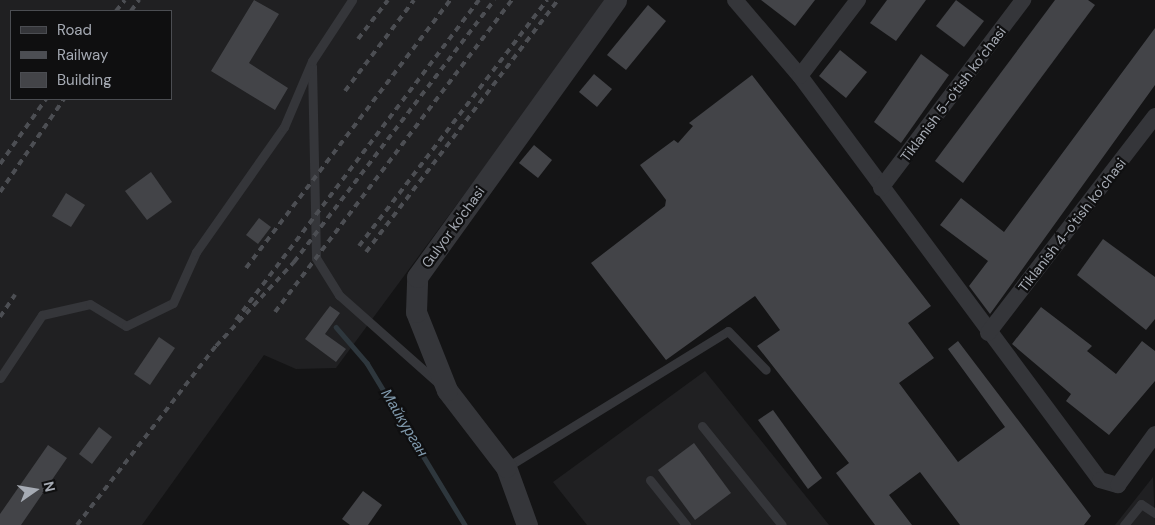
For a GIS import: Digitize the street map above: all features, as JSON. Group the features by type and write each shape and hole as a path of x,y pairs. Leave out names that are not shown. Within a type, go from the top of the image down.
{"street":[{"name":"Gulyor ko'chasi","path":"527,525 506,467 446,390 416,312 417,277 616,0"},
{"path":"735,0 800,76 988,334 1100,480 1109,486 1118,485 1155,434"},
{"path":"800,76 858,0"},
{"name":"Tiklanish 5-o'tish ko‘chasi","path":"881,188 1023,0"},
{"name":"Tiklanish 4-o'tish ko‘chasi","path":"988,334 1155,116"}],"lane":[{"path":"0,378 42,315 90,304 126,326 173,303 196,252 284,126 312,61 352,0"},
{"path":"312,61 311,183 316,258 339,295 446,390"},
{"path":"506,467 728,331 766,370"},
{"path":"702,426 782,525"},
{"path":"650,480 686,525"},
{"path":"1124,525 1141,504 1155,513"}],"shaded area":[{"path":"0,0 608,0 336,368 296,369 264,355 142,525 0,525"},
{"path":"705,371 829,525 587,525 553,482"},
{"path":"1153,477 1155,525 1115,525"}],"building":[{"path":"254,0 279,14 249,63 288,88 275,110 211,71"},
{"path":"761,0 815,0 795,26"},
{"path":"887,0 926,0 896,41 870,23"},
{"path":"956,0 984,21 964,47 936,26"},
{"path":"1055,0 1088,0 1095,5 963,183 935,161"},
{"path":"648,5 666,21 626,70 607,55"},
{"path":"1155,28 1155,85 990,314 969,286 988,261 940,225 961,198 1004,232"},
{"path":"840,50 867,72 846,98 819,76"},
{"path":"921,54 949,75 901,143 874,122"},
{"path":"594,74 612,89 597,107 579,92"},
{"path":"752,75 931,306 908,323 934,358 899,383 958,462 1005,427 948,349 958,341 1091,516 1084,525 960,525 920,472 889,495 912,525 875,525 836,473 849,463 757,346 780,330 755,296 666,360 591,263 665,206 666,200 640,165 674,140 678,143 693,126 689,123"},
{"path":"534,145 552,160 538,178 519,163"},
{"path":"151,172 172,202 147,220 125,191"},
{"path":"66,193 85,205 71,227 52,216"},
{"path":"259,218 271,227 258,244 246,235"},
{"path":"1103,239 1155,277 1155,319 1146,330 1077,275"},
{"path":"330,306 340,313 325,334 346,349 336,362 305,339"},
{"path":"1041,307 1092,346 1087,351 1116,374 1142,341 1155,351 1155,381 1109,435 1066,401 1071,394 1012,344"},
{"path":"159,337 175,348 150,385 134,374"},
{"path":"773,410 822,478 808,489 758,420"},
{"path":"99,427 112,437 92,464 79,454"},
{"path":"694,443 731,493 695,520 658,470"},
{"path":"48,445 67,458 21,525 0,525 0,514"},
{"path":"363,491 382,505 368,525 350,525 342,519"}],"waterway":[{"name":"Майкурган","path":"336,327 367,363 465,525"}],"railway":[{"path":"117,10 125,0"},
{"path":"132,10 139,0"},
{"path":"358,39 388,0"},
{"path":"345,91 414,0"},
{"path":"246,268 450,0"},
{"path":"236,320 479,0"},
{"path":"77,525 216,346 294,262 494,0"},
{"path":"275,312 512,0"},
{"path":"359,246 547,0"},
{"path":"366,252 558,0"},
{"path":"0,164 45,100"},
{"path":"0,192 63,100"},
{"path":"0,317 15,295"}]}
